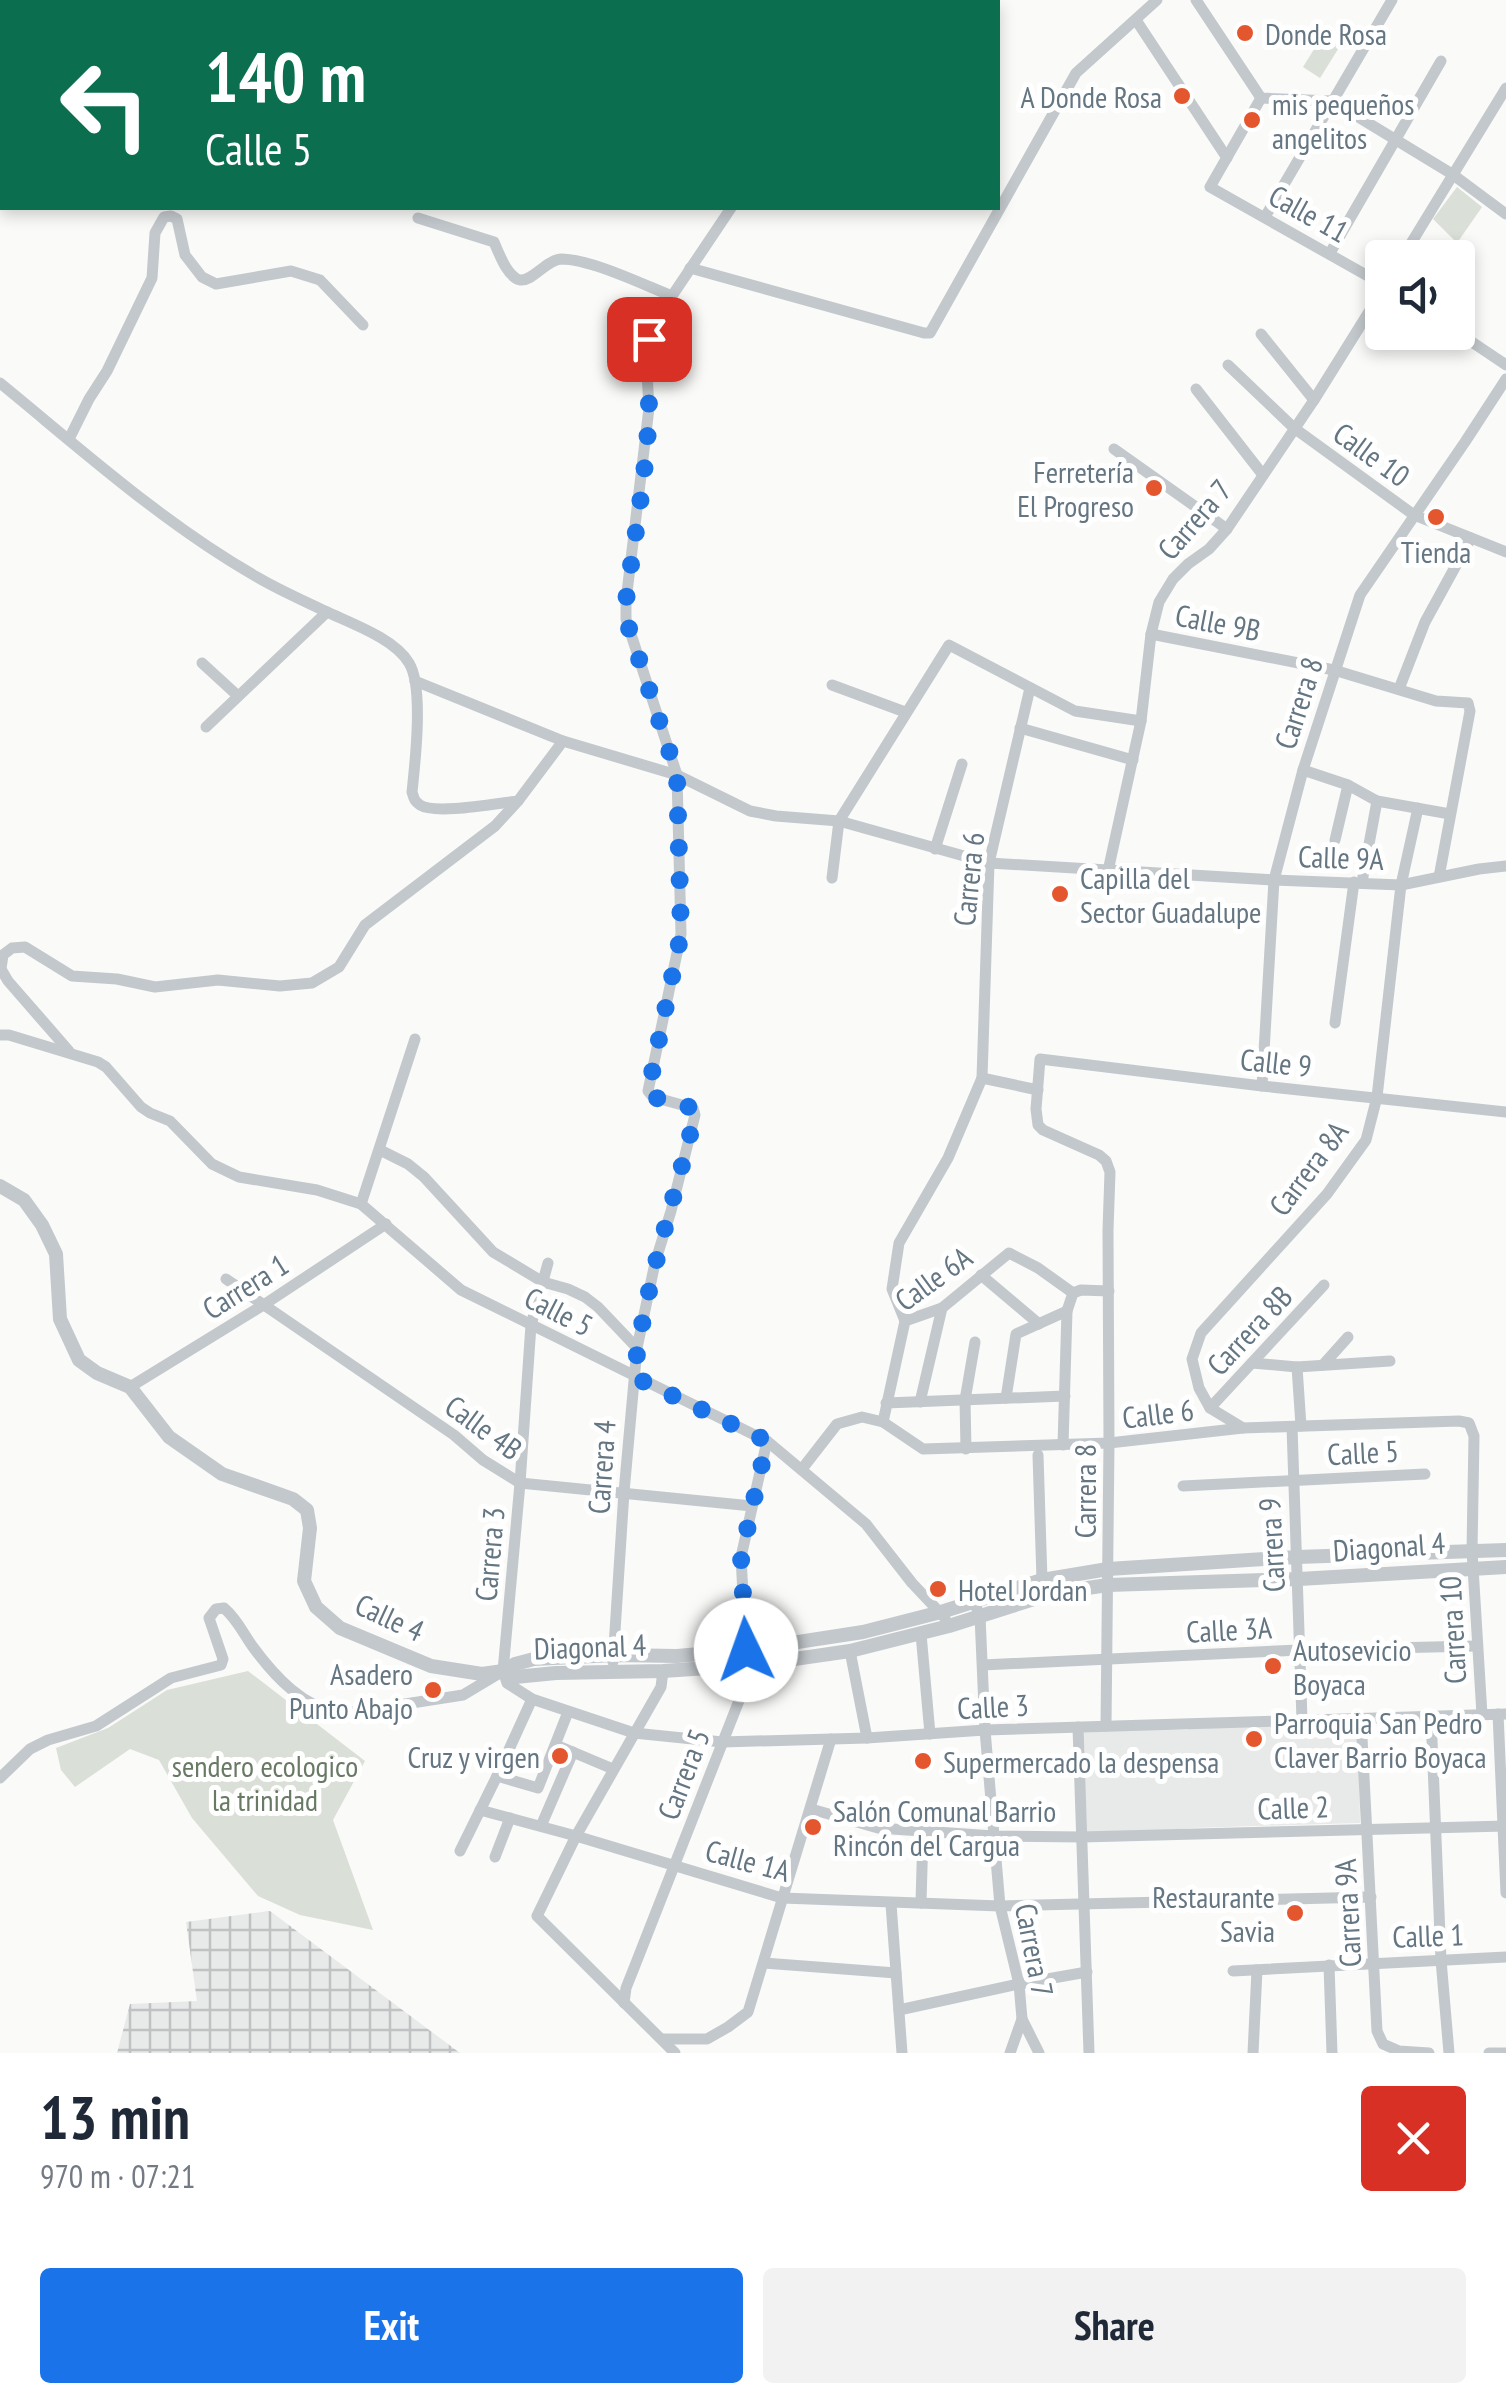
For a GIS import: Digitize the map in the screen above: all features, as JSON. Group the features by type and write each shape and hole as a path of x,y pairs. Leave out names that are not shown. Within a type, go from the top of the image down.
{"street":[{"path":"1000,206 1076,73 1156,0"},
{"path":"1196,0 1260,98"},
{"path":"1264,217 1392,0"},
{"path":"1136,20 1227,158 1260,98"},
{"path":"1330,253 1441,61"},
{"path":"1413,240 1506,88"},
{"path":"1260,98 1332,101 1452,174 1506,214"},
{"path":"1494,106 1506,115"},
{"name":"Calle 11","path":"1227,158 1210,186 1365,276"},
{"path":"677,775 626,619 649,408 646,355 649,339 672,296 730,210"},
{"path":"690,268 930,332 998,210"},
{"path":"69,440 152,278 156,233 164,217 178,219 185,255 202,277 216,284 291,271 320,280 363,326"},
{"path":"418,218 494,242 509,272 518,280 561,260 598,266 672,296"},
{"name":"Carrera 7","path":"1108,870 1142,722 1151,634 1159,602 1173,580 1228,528 1314,400 1365,315"},
{"path":"1261,334 1314,400"},
{"path":"1475,344 1506,365"},
{"name":"Calle 10","path":"1228,366 1294,428 1414,515 1506,552"},
{"name":"Carrera 8","path":"1262,1086 1274,880 1334,670 1360,595 1506,378"},
{"path":"0,382 194,538 258,578 370,631 406,658 415,682 414,798 421,806 438,810 518,801"},
{"path":"1196,389 1263,475"},
{"path":"1114,449 1228,528"},
{"path":"1399,689 1426,622 1471,538"},
{"path":"206,727 328,612"},
{"name":"Calle 9B","path":"1151,634 1334,670 1436,701 1468,703 1470,711 1450,814"},
{"path":"832,878 839,821 949,644 1075,711 1142,722"},
{"path":"202,663 238,696"},
{"name":"Calle 9A","path":"415,682 563,741 677,775 750,812 839,821 989,863 1401,885 1506,866"},
{"path":"832,685 905,712"},
{"name":"Carrera 6","path":"982,1078 989,863 1030,688"},
{"path":"1020,728 1133,760"},
{"path":"72,1054 0,969 4,955 12,948 26,948 72,976 155,987 218,980 280,986 312,983 339,967 365,925 495,826 563,741"},
{"path":"935,849 962,764"},
{"name":"Calle 9A","path":"1303,770 1348,785 1377,801 1450,814"},
{"name":"Carrera 4","path":"612,1671 637,1348 695,1112 648,1092 681,934 677,775"},
{"path":"1335,840 1348,785"},
{"path":"1334,1024 1358,882 1377,801"},
{"name":"Carrera 8A","path":"1210,1408 1199,1388 1192,1359 1201,1332 1327,1194 1366,1140 1376,1097 1401,885 1418,808"},
{"path":"1438,877 1450,814"},
{"path":"0,1035 72,1054"},
{"path":"361,1204 415,1039"},
{"name":"Calle 5","path":"72,1054 106,1067 141,1107 170,1121 212,1164 240,1177 317,1190 361,1204 449,1282 767,1441 866,1524 945,1619"},
{"name":"Carrera 8","path":"1040,1058 1038,1125 1099,1155 1110,1172 1106,1726"},
{"name":"Calle 9","path":"1040,1058 1506,1112"},
{"path":"905,1321 892,1289 899,1243 948,1158 982,1078 1038,1090"},
{"path":"380,1150 424,1177 493,1252 543,1282 584,1297 637,1348"},
{"path":"0,1186 24,1200 56,1254 60,1319 79,1360 97,1373 130,1387"},
{"name":"Carrera 1","path":"130,1387 386,1224"},
{"name":"Calle 6A","path":"883,1422 905,1321 942,1308 1006,1255 1038,1268 1074,1292"},
{"name":"Carrera 3","path":"503,1671 532,1325 548,1263"},
{"path":"981,1275 1039,1324"},
{"name":"Calle 4B","path":"226,1279 520,1483 752,1506"},
{"name":"Carrera 8B","path":"1210,1408 1324,1285"},
{"path":"1063,1445 1067,1312 1074,1292 1109,1292"},
{"path":"920,1402 942,1308"},
{"path":"1006,1398 1016,1334 1067,1312"},
{"path":"1323,1366 1348,1337"},
{"path":"966,1449 965,1400 974,1342"},
{"path":"1252,1363 1297,1367 1390,1361"},
{"name":"Carrera 9","path":"1297,1367 1293,1481 1302,1720"},
{"name":"Calle 4","path":"130,1387 168,1437 222,1474 293,1499 307,1510 310,1528 304,1581 316,1607 340,1628 431,1666 482,1674 503,1671"},
{"path":"886,1403 1065,1396"},
{"path":"1210,1408 1243,1428"},
{"name":"Calle 6","path":"802,1468 837,1424 862,1417 883,1422 923,1449 1109,1443 1243,1428 1459,1421 1468,1424"},
{"name":"Carrera 10","path":"1468,1424 1474,1436 1472,1551 1482,1715"},
{"path":"754,1665 746,1650 741,1557 767,1441"},
{"path":"1038,1454 1042,1580"},
{"name":"Calle 5","path":"1183,1486 1425,1474"},
{"name":"Diagonal 4","path":"503,1671 534,1659 614,1654 677,1656 863,1632 945,1619 1108,1577 1297,1557 1506,1550"},
{"name":"Diagonal 4","path":"977,1609 1042,1580 1298,1579 1506,1567"},
{"path":"0,1778 30,1749 96,1726 171,1678 221,1664 223,1659 209,1618 216,1609 224,1608 235,1618 264,1662 296,1695 331,1712 341,1714 450,1698 472,1692 503,1671"},
{"name":"Carrera 7","path":"977,1609 1000,1906 1019,1984 1022,2020 1010,2053"},
{"name":"Diagonal 4","path":"503,1671 515,1677 754,1665 922,1634 945,1619"},
{"path":"922,1634 930,1734"},
{"name":"Calle 3A","path":"983,1664 1477,1646"},
{"path":"850,1650 867,1738"},
{"name":"Carrera 5","path":"624,2003 626,1988 754,1665"},
{"name":"Calle 3","path":"503,1671 507,1684 532,1699 568,1712 634,1733 722,1742 1502,1714"},
{"path":"663,1672 661,1687 576,1836 537,1916 674,2053"},
{"path":"460,1851 532,1699"},
{"path":"498,1776 538,1788 568,1712"},
{"name":"Carrera 10","path":"1502,1714 1506,1894"},
{"path":"1431,1716 1441,1960 1449,2053"},
{"name":"Carrera 9A","path":"1361,1718 1377,2031 1382,2044 1400,2052 1429,2053"},
{"path":"1078,1727 1088,2053"},
{"path":"662,2039 706,2039 748,2012 831,1739"},
{"path":"556,1745 613,1768"},
{"path":"541,1826 574,1752"},
{"path":"810,1809 878,1828 1082,1838"},
{"name":"Calle 1A","path":"480,1810 782,1898 1000,1906 1371,1897"},
{"path":"495,1857 510,1818"},
{"name":"Calle 2","path":"1082,1838 1504,1826"},
{"path":"921,1903 923,1832"},
{"path":"890,1904 902,2053"},
{"name":"Calle 1","path":"1233,1970 1506,1957"},
{"path":"764,1963 896,1973"},
{"path":"1329,1965 1332,2053"},
{"path":"1253,2053 1258,1970"},
{"path":"899,2010 1087,1972"},
{"path":"1022,2020 1039,2053"},
{"path":"1488,2053 1506,2052"}],"shaded area":[{"path":"1358,1722 1360,1823 1191,1828 1082,1837 1078,1727 1188,1730"},
{"path":"270,1911 460,2053 117,2053 130,2004 197,2001 186,1922"}],"green space":[{"path":"1323,35 1340,46 1320,78 1303,67"},
{"path":"1457,187 1482,207 1459,240 1454,240 1433,219"},
{"name":"sendero ecologico la trinidad","path":"248,1671 365,1761 333,1820 373,1930 300,1915 258,1896 192,1818 159,1760 130,1749 75,1787 61,1770 56,1748 108,1728 167,1690"}],"place":[{"name":"Donde Rosa","path":"1245,33"},
{"name":"A Donde Rosa","path":"1182,96"},
{"name":"mis pequeños angelitos","path":"1252,120"},
{"name":"Ferretería El Progreso","path":"1154,488"},
{"name":"Tienda","path":"1436,517"},
{"name":"Capilla del Sector Guadalupe","path":"1060,894"},
{"name":"Hotel Jordan","path":"938,1589"},
{"name":"Autosevicio Boyaca","path":"1273,1666"},
{"name":"Asadero Punto Abajo","path":"433,1690"},
{"name":"Parroquia San Pedro Claver Barrio Boyaca","path":"1254,1739"},
{"name":"Cruz y virgen","path":"560,1756"},
{"name":"Supermercado la despensa","path":"923,1761"},
{"name":"Salón Comunal Barrio Rincón del Cargua","path":"813,1827"},
{"name":"Restaurante Savia","path":"1295,1913"}],"route":[{"path":"649,339 649,408 626,619 677,775 681,934 648,1092 653,1097 693,1108 695,1115 655,1264 634,1377 767,1441 741,1557 746,1650"}]}
